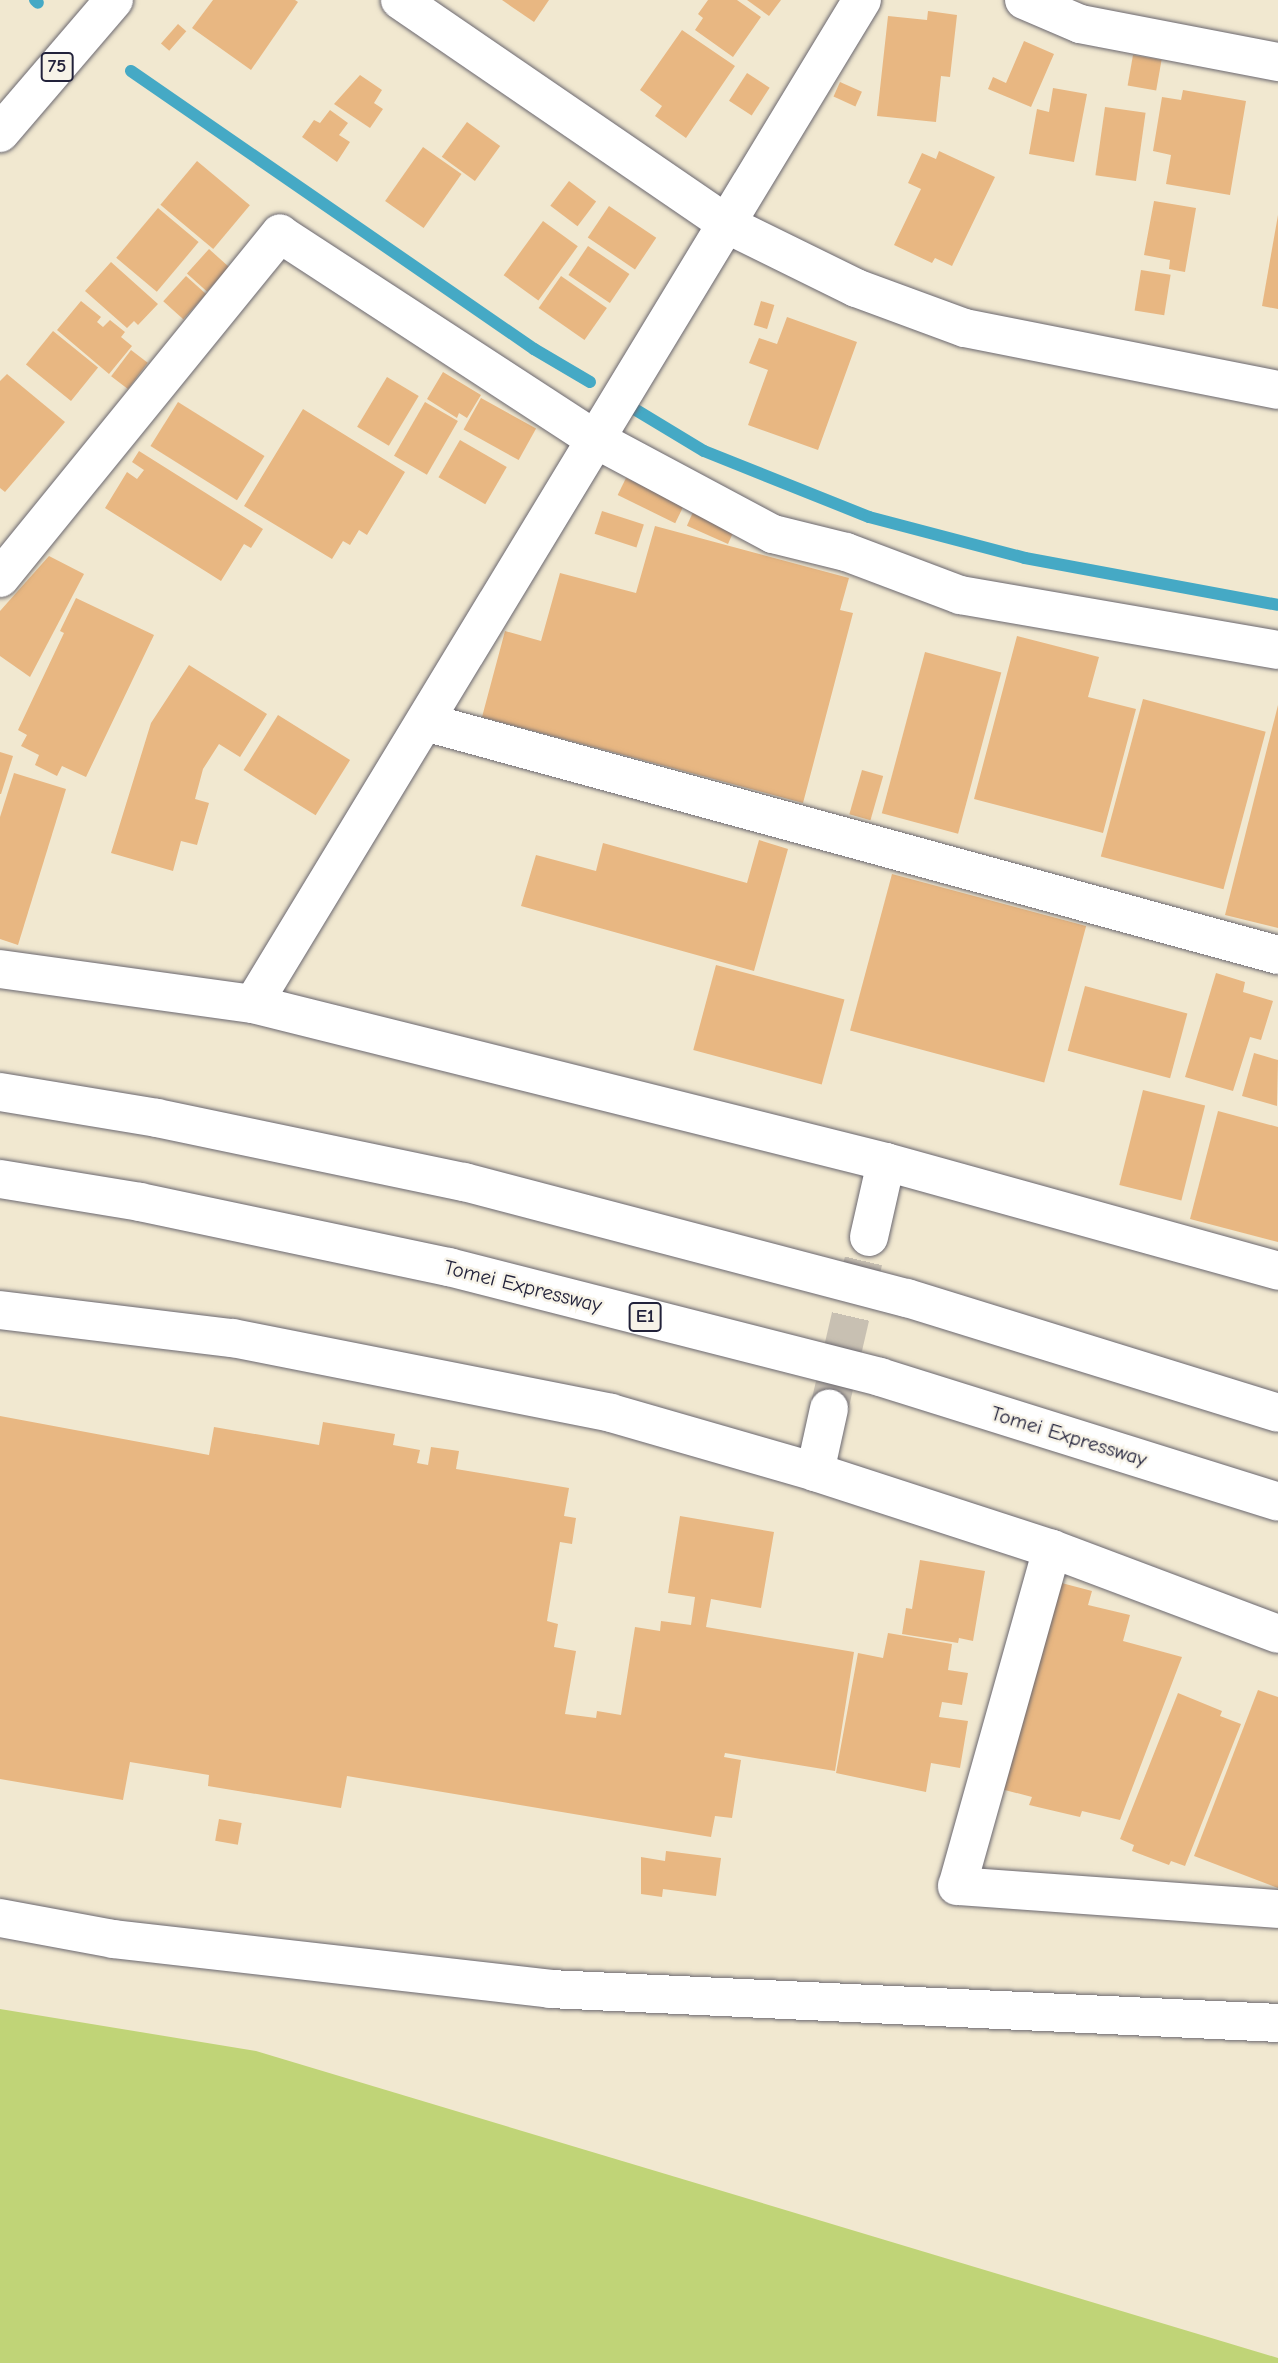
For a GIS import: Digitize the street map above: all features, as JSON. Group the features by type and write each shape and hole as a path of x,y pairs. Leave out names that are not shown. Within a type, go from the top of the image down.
{"main road":[{"name":"75","path":"0,133 114,0"},
{"path":"400,0 728,225 856,288 965,328 1278,390"},
{"path":"253,1004 595,439 728,225 862,0"},
{"path":"1024,0 1083,12 1278,62"},
{"path":"5,562 280,234 595,439 773,534 846,552 960,594 1278,649"},
{"path":"425,722 1278,955"},
{"path":"0,969 253,1004 886,1161 1278,1271"},
{"path":"0,1092 158,1118 464,1182 907,1298 1278,1413"},
{"path":"869,1237 886,1161"},
{"name":"Tomei Expressway","path":"0,1179 140,1202 462,1270 880,1377 1278,1503"},
{"path":"0,1310 260,1343 611,1413 815,1472 1052,1549 1278,1634"},
{"path":"815,1472 829,1409"},
{"path":"1052,1549 957,1886 1278,1909"},
{"path":"0,1918 113,1939 550,1989 1278,2023"}],"green space":[{"path":"0,2009 256,2051 1278,2358 1278,2363 0,2363"}],"building":[{"path":"213,0 298,2 251,70 192,28"},
{"path":"502,0 549,0 534,22"},
{"path":"708,0 737,0 761,17 733,57 695,30 703,18 698,14"},
{"path":"747,0 781,0 769,16"},
{"path":"928,11 957,15 950,77 941,76 936,122 877,116 888,16 927,20"},
{"path":"178,24 186,31 169,51 161,44"},
{"path":"682,30 735,66 686,138 655,116 662,106 640,90"},
{"path":"1024,41 1054,54 1031,107 988,89 993,77 1006,83"},
{"path":"1133,55 1162,60 1156,91 1128,86"},
{"path":"747,73 770,88 752,115 729,101"},
{"path":"360,75 382,90 374,103 383,109 370,128 334,104"},
{"path":"840,82 862,92 855,106 833,97"},
{"path":"1053,88 1087,94 1074,162 1029,154 1037,109 1049,112"},
{"path":"1183,90 1246,101 1230,195 1166,184 1171,155 1153,151 1162,97 1181,100"},
{"path":"1105,107 1146,113 1136,181 1095,175"},
{"path":"330,110 348,123 339,135 350,142 337,162 302,137 314,120 320,123"},
{"path":"467,122 500,146 475,181 442,157"},
{"path":"423,147 462,174 424,228 385,201"},
{"path":"939,151 995,177 952,266 935,258 932,263 894,245 921,189 908,183 922,153 936,159"},
{"path":"197,161 250,205 213,249 160,205"},
{"path":"569,181 596,201 577,226 550,206"},
{"path":"1154,201 1196,208 1185,272 1169,269 1170,260 1144,255"},
{"path":"609,206 656,238 635,269 588,238"},
{"path":"158,208 199,242 157,292 116,258"},
{"path":"1278,215 1278,309 1262,306"},
{"path":"543,221 578,246 538,300 504,275"},
{"path":"588,246 629,274 610,303 568,275"},
{"path":"209,249 229,267 207,292 187,274"},
{"path":"111,262 158,304 138,325 134,321 127,328 85,291"},
{"path":"1141,270 1171,275 1164,315 1135,310"},
{"path":"186,276 206,294 183,319 163,301"},
{"path":"561,276 607,308 585,340 539,308"},
{"path":"81,301 101,317 97,322 103,327 110,320 125,332 121,337 132,346 109,374 57,330"},
{"path":"761,301 774,305 767,329 754,325"},
{"path":"787,317 857,342 818,450 748,425 768,370 749,363 759,338 777,344"},
{"path":"53,331 98,368 71,401 26,364"},
{"path":"131,350 148,363 128,389 111,376"},
{"path":"443,372 481,395 467,418 459,413 457,418 427,399"},
{"path":"7,374 65,422 5,492 0,488 0,381"},
{"path":"387,377 419,396 389,446 357,427"},
{"path":"481,398 536,429 519,460 464,429"},
{"path":"178,402 265,456 237,500 150,446"},
{"path":"425,402 458,421 427,475 394,456"},
{"path":"303,409 405,472 367,535 359,530 350,545 343,541 332,559 244,506"},
{"path":"460,440 507,467 485,504 438,477"},
{"path":"139,451 263,529 251,548 244,544 221,581 105,508 127,472 137,479 144,470 132,462"},
{"path":"626,478 684,506 675,523 618,495"},
{"path":"602,511 644,525 636,547 595,534"},
{"path":"693,512 734,530 728,544 687,526"},
{"path":"655,526 849,578 840,610 853,613 803,803 482,717 505,631 541,641 560,573 636,593"},
{"path":"49,556 84,574 30,677 0,656 0,611"},
{"path":"76,598 154,635 86,777 62,766 57,776 35,765 39,755 21,746 27,735 18,730 64,633 60,631"},
{"path":"1017,636 1099,657 1088,697 1136,709 1103,833 974,799"},
{"path":"925,652 1001,672 958,834 882,813"},
{"path":"189,665 267,714 240,757 219,744 203,769 195,799 209,803 197,845 181,841 173,871 111,853 151,723"},
{"path":"1143,699 1266,732 1223,889 1101,856"},
{"path":"1278,705 1278,928 1225,915"},
{"path":"278,715 350,760 316,815 244,770"},
{"path":"0,752 13,756 1,794 0,794"},
{"path":"862,770 883,776 870,820 849,814"},
{"path":"14,773 66,789 18,945 0,939 0,817"},
{"path":"759,840 788,849 754,971 521,906 536,855 596,871 603,843 747,883"},
{"path":"892,874 1086,926 1044,1083 850,1030"},
{"path":"716,965 844,999 822,1084 693,1050"},
{"path":"1216,973 1245,982 1243,992 1273,1001 1261,1040 1250,1037 1233,1091 1185,1077"},
{"path":"1085,986 1187,1013 1170,1078 1068,1051"},
{"path":"1254,1053 1278,1060 1277,1106 1242,1096"},
{"path":"1143,1090 1205,1105 1181,1201 1119,1185"},
{"path":"1218,1111 1278,1127 1278,1242 1190,1219"},
{"path":"0,1416 209,1455 214,1427 319,1445 323,1422 395,1434 393,1445 420,1450 417,1463 428,1465 431,1447 459,1451 456,1469 569,1488 564,1516 576,1518 572,1544 560,1542 547,1621 558,1624 554,1647 576,1651 565,1714 596,1718 597,1711 621,1715 635,1627 660,1631 661,1621 691,1625 695,1597 668,1593 680,1516 774,1532 761,1608 711,1599 706,1627 854,1652 835,1771 725,1753 724,1757 741,1760 732,1818 715,1816 711,1837 347,1776 341,1808 208,1786 209,1775 130,1762 123,1800 0,1779"},
{"path":"920,1560 985,1571 973,1641 959,1638 958,1643 902,1634 906,1608 912,1609"},
{"path":"1054,1581 1092,1591 1088,1605 1130,1615 1123,1641 1182,1657 1120,1820 1082,1811 1080,1817 1029,1805 1032,1797 1001,1789"},
{"path":"888,1633 952,1644 948,1670 968,1673 962,1705 942,1702 939,1717 968,1721 960,1768 931,1763 926,1792 836,1773 858,1653 883,1658"},
{"path":"1258,1690 1278,1697 1278,1888 1194,1856"},
{"path":"1178,1693 1222,1711 1220,1716 1241,1724 1185,1866 1171,1861 1169,1865 1132,1851 1134,1845 1120,1839"},
{"path":"219,1819 242,1823 238,1845 215,1841"},
{"path":"666,1851 721,1858 716,1896 663,1889 662,1897 641,1894 641,1857 665,1861"}],"waterway":[{"path":"35,0 38,3"},
{"path":"131,71 534,349 590,382"},
{"path":"636,410 704,451 869,517 1025,558 1278,605"}],"tunnel":[{"path":"829,1409 869,1237"}]}
